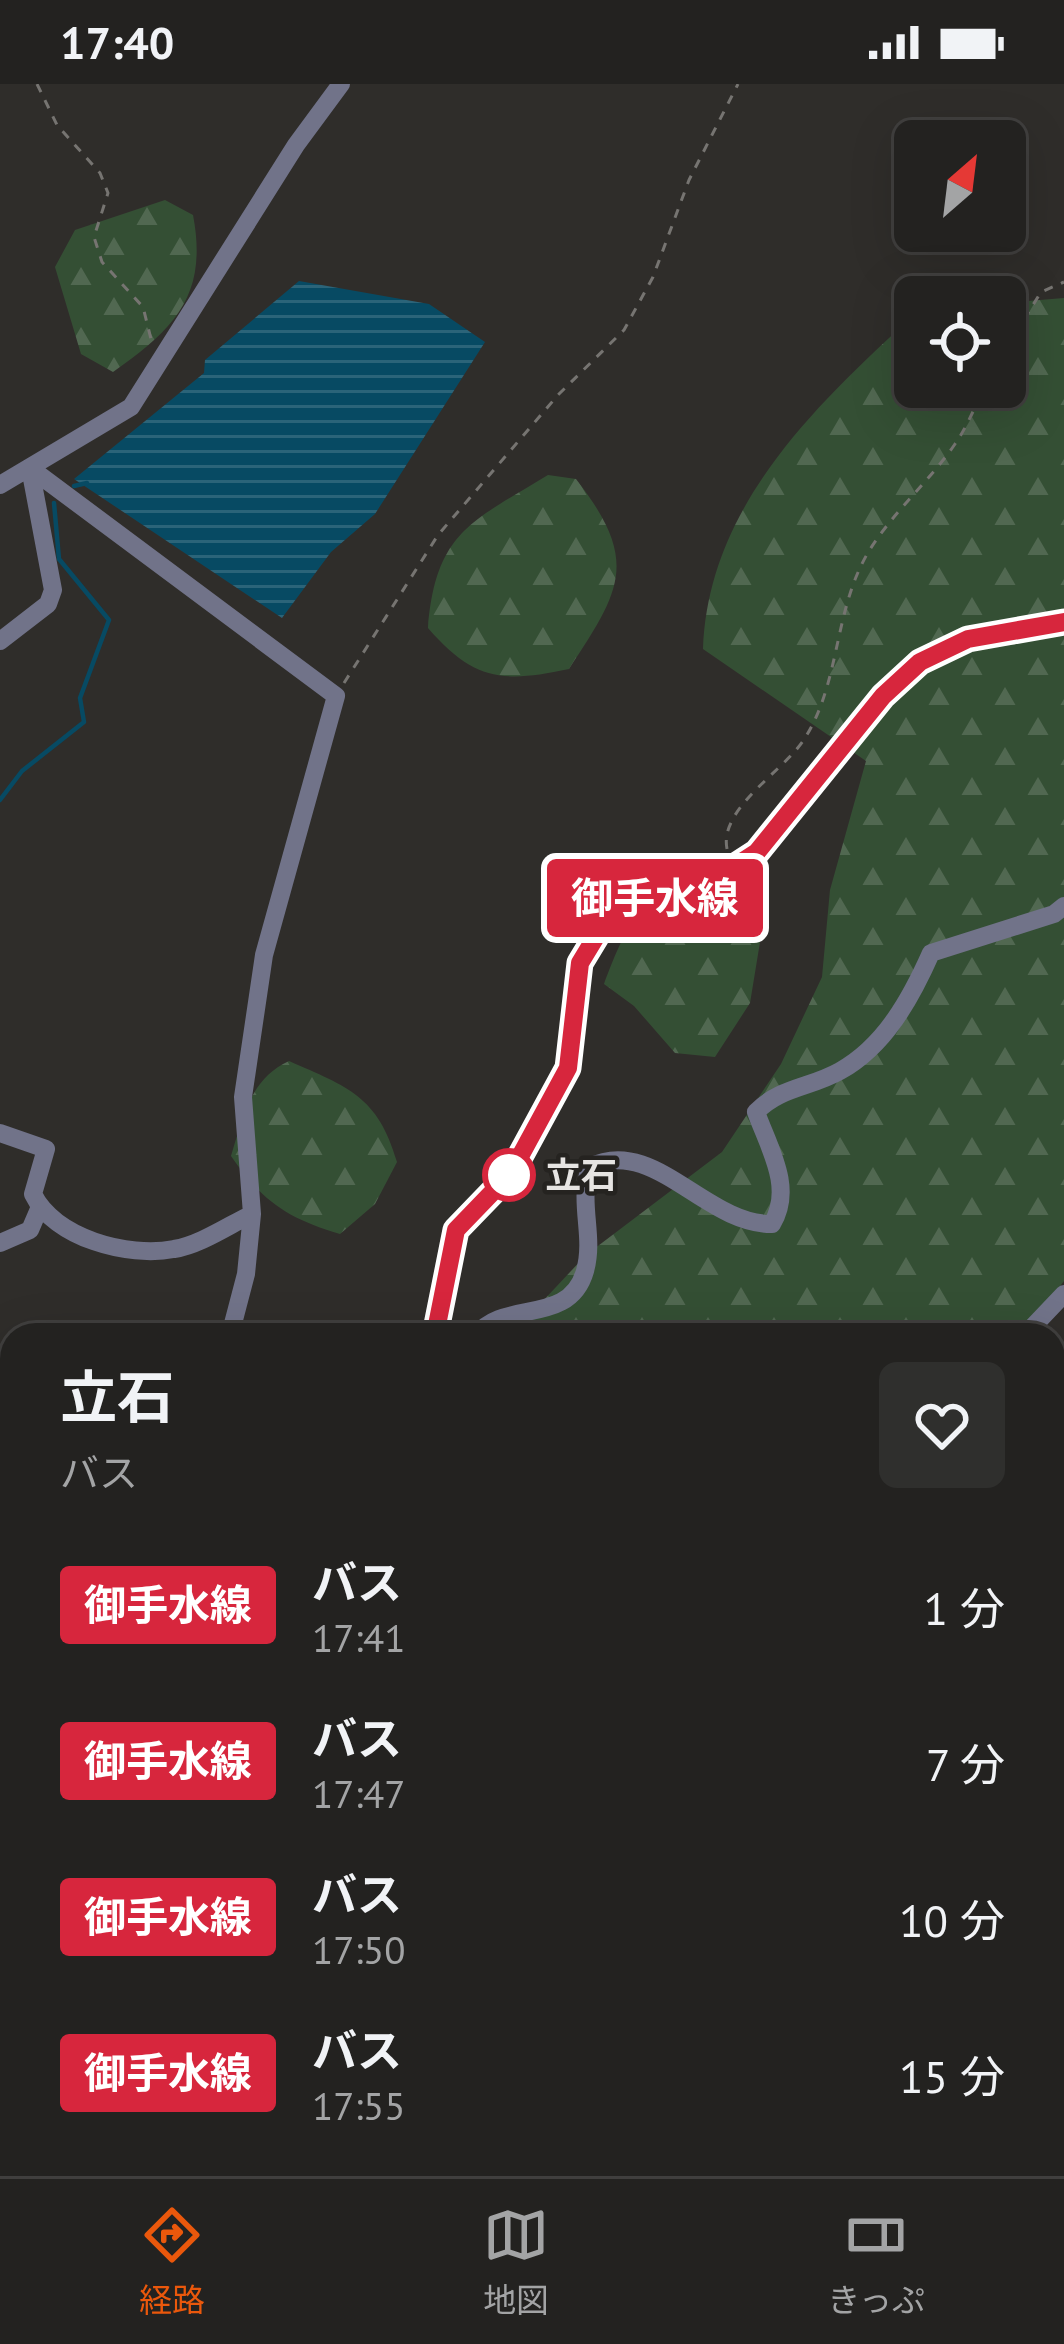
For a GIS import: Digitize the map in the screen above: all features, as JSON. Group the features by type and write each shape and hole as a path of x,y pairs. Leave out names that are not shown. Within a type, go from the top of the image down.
{"street":[{"path":"0,485 131,407 296,145 341,84"},
{"path":"30,469 336,696 264,956 243,1097 252,1214 246,1274 233,1323"},
{"path":"0,641 48,604 53,590 30,469"},
{"path":"437,1323 456,1230 511,1173 568,1068 580,963 600,930 635,905 733,868 786,823 839,748 920,662 968,639 1064,622"},
{"path":"492,1323 547,1310 569,1299 584,1273 588,1237 581,1194 590,1168 609,1158 634,1159 729,1216 772,1223 781,1209 781,1181 756,1112 772,1096 840,1071 872,1044 908,1005 932,953 1064,906"},
{"path":"0,1133 46,1149 32,1194 61,1230 105,1244 174,1250 252,1214"},
{"path":"0,1243 30,1230 40,1208"},
{"path":"1036,1323 1064,1294"}],"path":[{"path":"37,84 57,125 100,173 108,193 94,237 102,262 143,308 159,368"},
{"path":"336,696 438,535 558,395 624,330 653,278 689,180 738,84"},
{"path":"1026,316 1041,292 1064,282"},
{"path":"733,868 725,842 728,824 804,739 826,695 841,619 867,554 955,444 974,408"}],"green space":[{"path":"165,200 193,215 196,267 191,288 170,324 113,372 81,354 55,267 75,230"},
{"path":"1064,298 1064,1281 1031,1323 522,1323 586,1255 722,1152 781,1064 822,977 830,890 866,761 703,649 709,599 743,509 769,468 833,393 894,334 894,408 1026,408 1026,301"},
{"path":"548,475 576,479 596,507 616,554 611,596 569,669 526,676 491,674 460,659 428,628 439,570 462,533 478,519"},
{"path":"688,885 725,905 760,942 750,1003 715,1057 675,1053 634,1006 604,984 633,922 655,902"},
{"path":"289,1061 344,1087 370,1108 397,1162 375,1204 340,1234 278,1206 231,1156 257,1089"}],"water":[{"path":"299,281 429,304 485,342 375,514 331,552 282,618 74,479 204,373 205,360"}],"waterway":[{"path":"74,486 87,483"},
{"path":"0,800 22,771 84,722 80,698 109,620 59,559 54,503"}],"bus line":[{"name":"御手水線","path":"437,1323 456,1230 511,1173 568,1068 580,963 600,930 635,905 720,876 757,852 786,823 824,765 883,696 920,662 968,639 1064,622"}],"place":[{"name":"立石","path":"509,1175"}]}
